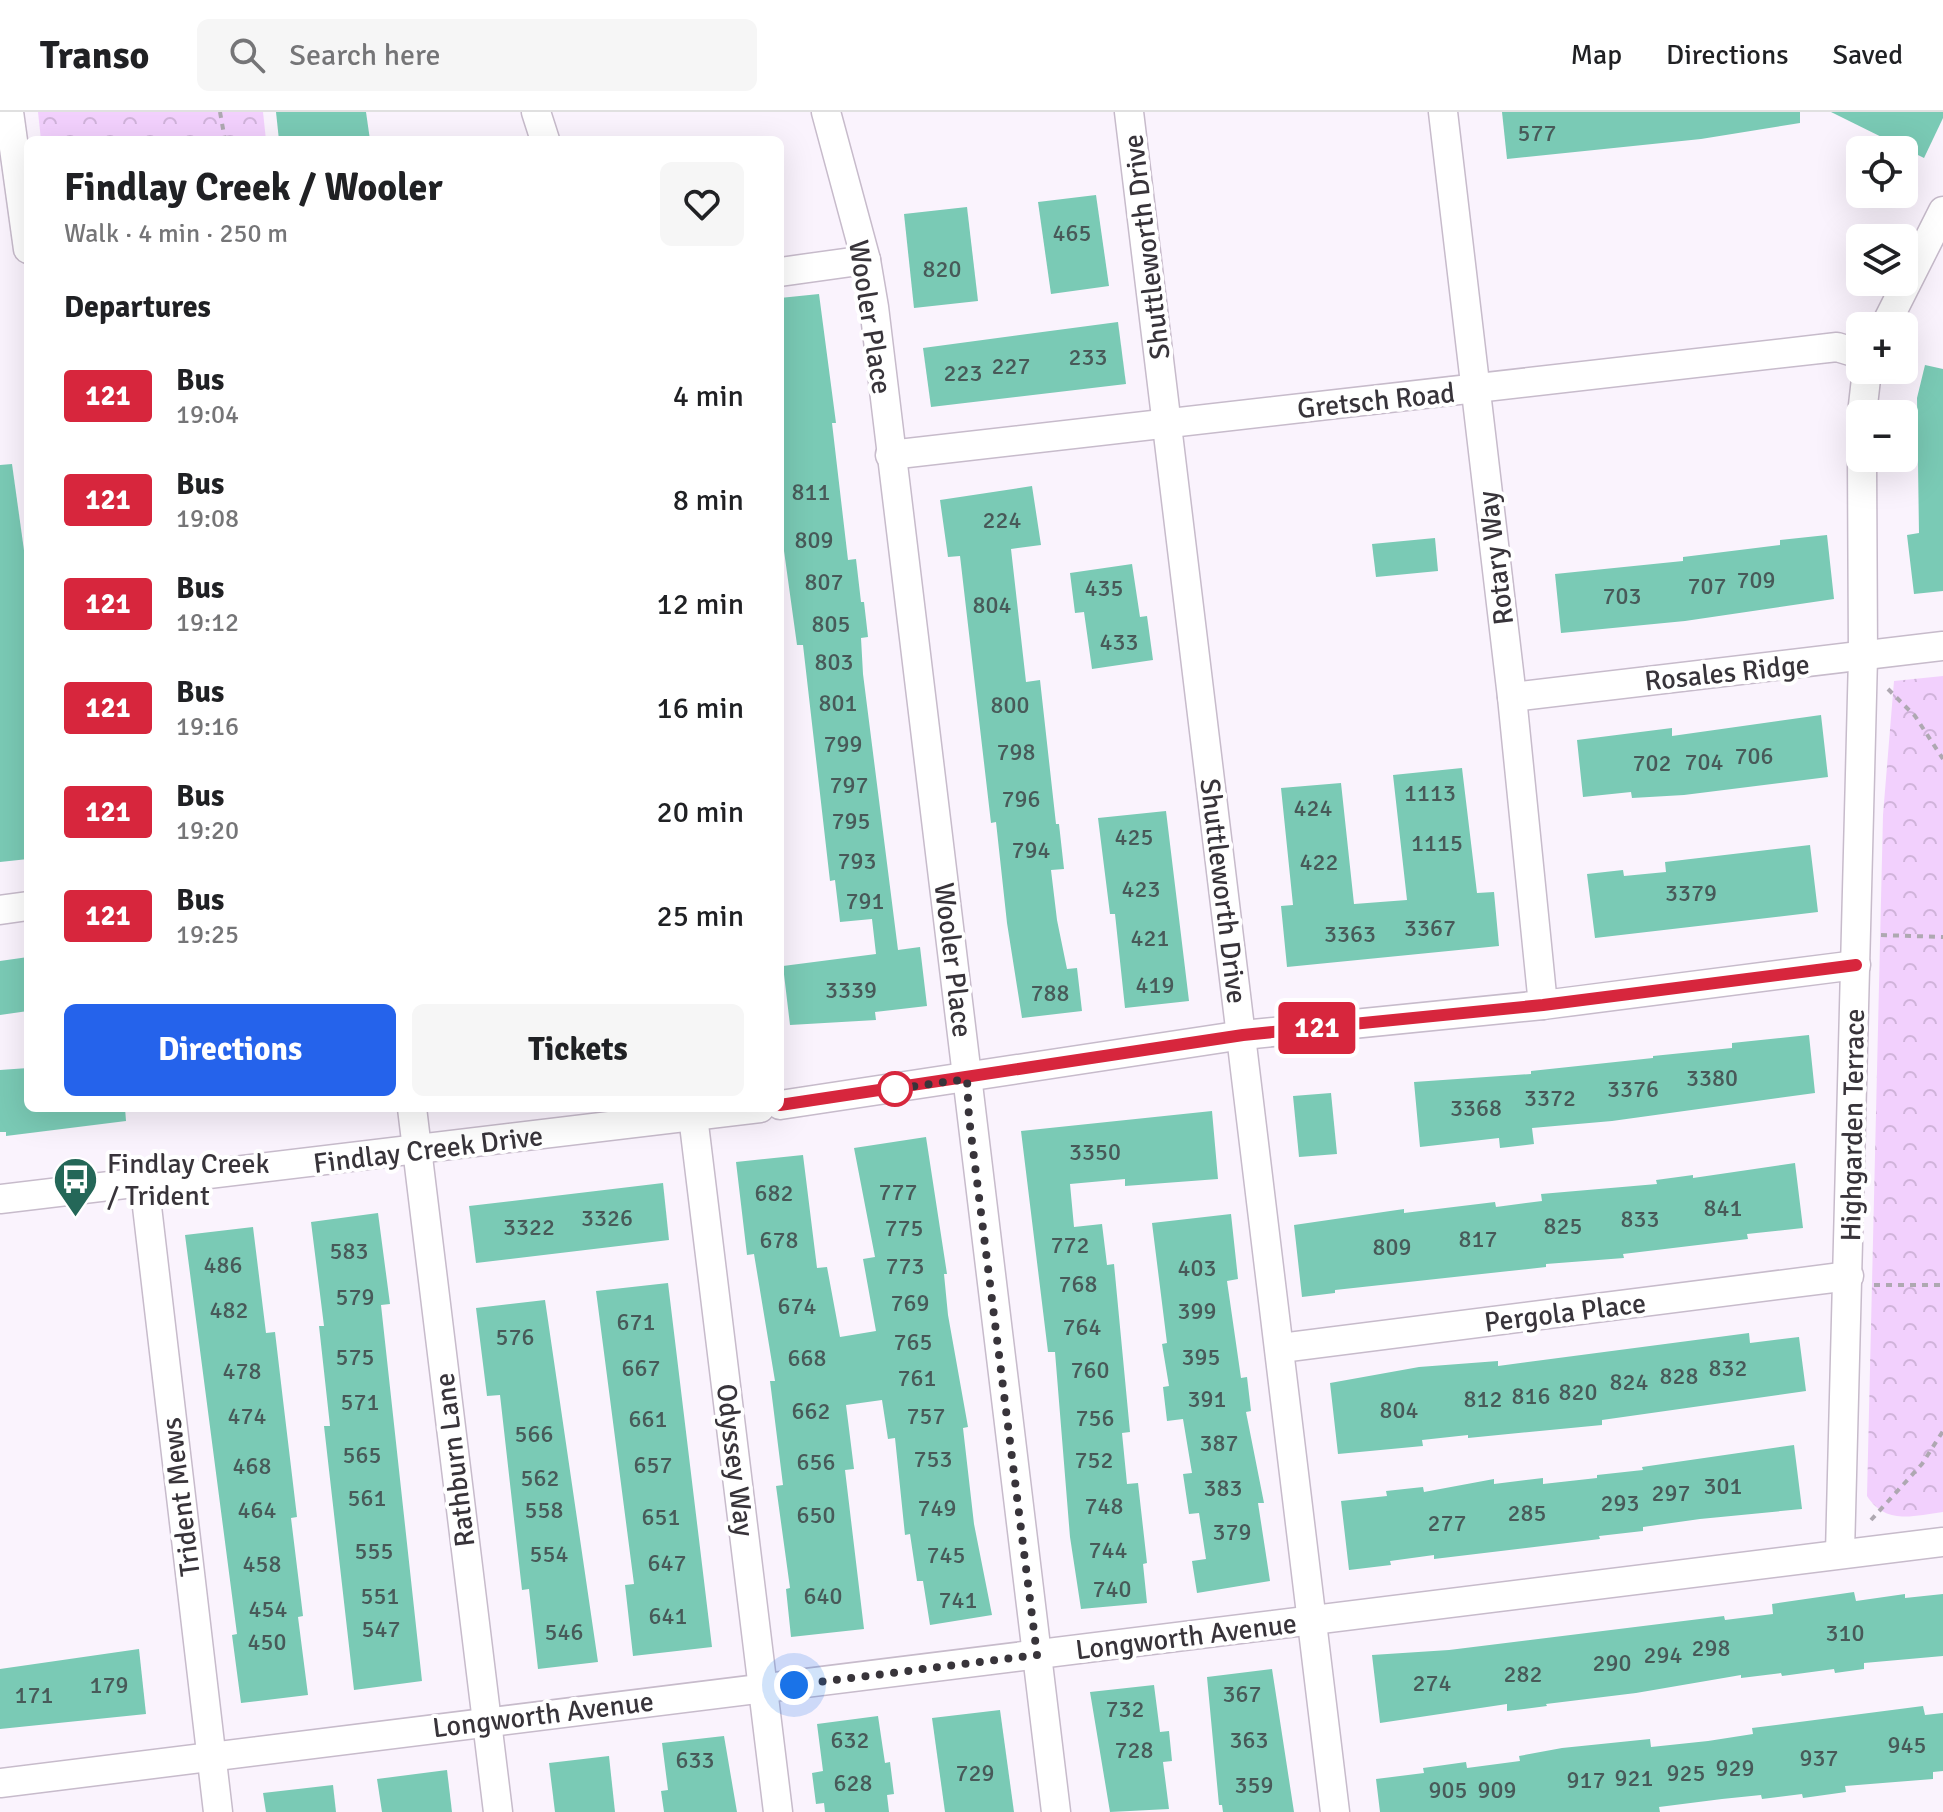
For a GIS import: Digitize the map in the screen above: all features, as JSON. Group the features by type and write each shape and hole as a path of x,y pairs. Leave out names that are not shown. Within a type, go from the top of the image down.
{"street":[{"path":"9,112 24,220"},
{"path":"536,112 544,136"},
{"name":"Wooler Place","path":"826,112 866,260 1056,1812"},
{"name":"Shuttleworth Drive","path":"1129,112 1335,1812"},
{"name":"Rotary Way","path":"1443,112 1512,697 1543,1005"},
{"path":"1892,312 1943,211"},
{"path":"784,271 866,260"},
{"name":"Gretsch Road","path":"890,455 1837,347 1846,350"},
{"name":"Highgarden Terrace","path":"1840,1553 1863,662 1862,472"},
{"name":"Rosales Ridge","path":"1512,697 1863,662 1943,646"},
{"path":"0,910 24,907"},
{"path":"784,1104 1243,1035 1543,1005 1856,965"},
{"name":"Rathburn Lane","path":"412,1112 498,1812"},
{"name":"Findlay Creek Drive","path":"0,1199 417,1151 693,1113"},
{"name":"Odyssey Way","path":"693,1113 778,1812"},
{"name":"Trident Mews","path":"144,1181 218,1812"},
{"name":"Pergola Place","path":"1281,1348 1849,1282"},
{"name":"Longworth Avenue","path":"0,1783 486,1720 1943,1542"}],"path":[{"path":"220,112 224,136"},
{"path":"1863,662 1915,716 1943,759"},
{"path":"1856,936 1943,937"},
{"path":"1849,1282 1943,1285"},
{"path":"1871,1520 1922,1464 1943,1431"}],"green space":[{"path":"38,112 263,112 266,136 41,136"},
{"path":"1943,676 1943,1512 1900,1516 1883,1511 1867,1496 1883,815 1894,681"}],"building":[{"path":"276,112 366,112 369,136 279,136"},
{"path":"1502,112 1800,112 1800,123 1701,139 1507,159"},
{"path":"1831,112 1943,112 1924,158 1918,155 1918,136 1880,136"},
{"path":"1096,195 1109,286 1051,294 1038,202"},
{"path":"967,207 978,301 914,308 904,214"},
{"path":"819,294 836,423 832,423 848,560 856,559 861,602 864,602 868,637 861,638 863,674 898,950 920,947 927,1006 875,1012 876,1020 790,1025 784,966 876,954 872,919 840,922 835,880 830,881 803,645 797,645 784,551 784,298"},
{"path":"1118,322 1126,384 931,407 923,348"},
{"path":"1925,365 1943,369 1943,591 1914,594 1907,535 1919,533 1917,398"},
{"path":"12,464 24,550 24,859 0,862 0,465"},
{"path":"1032,486 1041,545 1011,549 1026,682 1040,680 1056,824 1059,824 1064,869 1051,870 1057,920 1067,969 1077,968 1082,1011 1022,1018 996,822 991,823 960,556 948,557 940,500"},
{"path":"1827,535 1834,599 1685,621 1561,633 1555,574 1683,561 1683,557 1780,545 1780,540"},
{"path":"1435,538 1438,571 1376,577 1372,544"},
{"path":"1132,564 1140,617 1147,616 1153,660 1092,669 1084,612 1075,613 1070,573"},
{"path":"1821,715 1828,777 1684,795 1632,798 1631,792 1583,797 1577,740 1672,728 1672,736"},
{"path":"1462,768 1477,893 1494,892 1499,946 1287,967 1281,906 1293,905 1281,788 1341,783 1354,904 1407,900 1393,775"},
{"path":"1166,811 1189,1001 1125,1008 1115,914 1110,914 1098,818"},
{"path":"1810,845 1818,912 1595,938 1587,874 1623,870 1624,876 1666,872 1665,862"},
{"path":"24,958 24,1012 0,1015 0,961"},
{"path":"1809,1035 1815,1093 1612,1121 1532,1128 1534,1144 1500,1148 1499,1138 1420,1147 1414,1082 1531,1074 1531,1071 1732,1048 1732,1043"},
{"path":"24,1068 24,1112 125,1112 126,1121 6,1136 6,1132 0,1132 0,1070"},
{"path":"1331,1093 1337,1154 1299,1157 1293,1096"},
{"path":"1212,1111 1218,1179 1125,1186 1125,1179 1070,1184 1074,1227 1102,1224 1107,1265 1114,1264 1130,1432 1122,1433 1127,1484 1138,1483 1147,1563 1143,1564 1147,1603 1081,1609 1070,1537 1055,1352 1048,1352 1021,1131"},
{"path":"926,1137 947,1274 944,1274 948,1315 968,1427 963,1428 974,1524 992,1615 930,1625 923,1581 917,1581 910,1534 905,1535 895,1438 888,1439 882,1400 846,1405 854,1469 845,1470 864,1629 791,1637 786,1589 790,1588 776,1486 783,1485 770,1381 775,1381 754,1254 747,1255 736,1162 803,1155 817,1268 827,1267 840,1337 876,1331 863,1259 875,1257 854,1148"},
{"path":"1795,1163 1803,1228 1747,1234 1748,1239 1623,1254 1624,1258 1546,1264 1546,1267 1335,1290 1335,1293 1302,1297 1294,1225 1404,1209 1404,1213 1495,1202 1496,1207 1542,1201 1541,1194 1657,1184 1656,1180 1693,1175 1693,1178"},
{"path":"663,1183 669,1240 476,1263 469,1206"},
{"path":"378,1213 390,1304 381,1305 422,1681 354,1690 324,1426 330,1426 319,1326 324,1326 311,1222"},
{"path":"1231,1214 1238,1279 1227,1281 1241,1378 1247,1377 1251,1411 1246,1412 1264,1503 1258,1503 1270,1581 1197,1593 1192,1561 1206,1559 1199,1513 1189,1514 1183,1474 1192,1473 1183,1419 1167,1421 1163,1387 1169,1386 1162,1344 1167,1343 1152,1223"},
{"path":"253,1227 266,1333 275,1332 297,1517 291,1518 303,1616 298,1617 308,1695 241,1703 232,1635 237,1634 185,1235"},
{"path":"668,1283 712,1647 633,1656 625,1585 634,1584 596,1291"},
{"path":"545,1300 598,1662 538,1669 529,1589 522,1590 500,1395 487,1396 476,1308"},
{"path":"1749,1333 1750,1343 1799,1337 1806,1391 1602,1420 1602,1425 1422,1440 1423,1446 1338,1454 1330,1383 1419,1367 1498,1361 1498,1366"},
{"path":"1794,1445 1802,1509 1700,1519 1643,1527 1643,1531 1599,1536 1600,1539 1434,1559 1434,1555 1349,1570 1341,1501 1387,1496 1386,1491 1423,1487 1424,1492 1494,1479 1494,1484 1543,1478 1543,1484 1597,1478 1597,1475 1643,1470 1642,1467"},
{"path":"1854,1592 1856,1601 1905,1594 1905,1598 1943,1594 1943,1656 1864,1663 1864,1669 1835,1673 1834,1669 1782,1676 1781,1673 1741,1678 1741,1675 1547,1706 1507,1711 1507,1704 1380,1723 1372,1655 1449,1650 1724,1616 1725,1620 1773,1614 1772,1604"},
{"path":"139,1649 146,1714 0,1729 0,1669"},
{"path":"1272,1669 1294,1812 1223,1812 1222,1805 1219,1805 1207,1677"},
{"path":"1154,1685 1160,1732 1169,1731 1172,1761 1163,1762 1169,1809 1110,1812 1090,1692"},
{"path":"1923,1706 1925,1715 1943,1713 1943,1771 1933,1772 1933,1779 1845,1786 1846,1792 1803,1798 1802,1794 1762,1799 1761,1795 1722,1799 1659,1807 1660,1812 1380,1812 1376,1779 1424,1773 1423,1768 1466,1762 1467,1768 1520,1761 1519,1756 1562,1748 1650,1739 1651,1747 1708,1741 1753,1734 1752,1728"},
{"path":"1000,1710 1014,1812 945,1812 932,1718"},
{"path":"878,1716 885,1763 890,1762 894,1794 887,1795 889,1812 825,1812 824,1803 816,1804 812,1773 823,1771 817,1724"},
{"path":"724,1736 737,1812 664,1812 661,1791 668,1790 662,1743"},
{"path":"609,1756 615,1812 555,1812 549,1763"},
{"path":"447,1770 452,1812 382,1812 377,1779"},
{"path":"333,1785 336,1812 266,1812 263,1793"}],"bus line":[{"name":"121","path":"784,1104 1243,1035 1543,1005 1856,965"}],"place":[{"name":"Findlay Creek / Trident","path":"76,1218"}],"route":[{"path":"794,1685 1037,1655 969,1118 967,1079 895,1089"}]}
